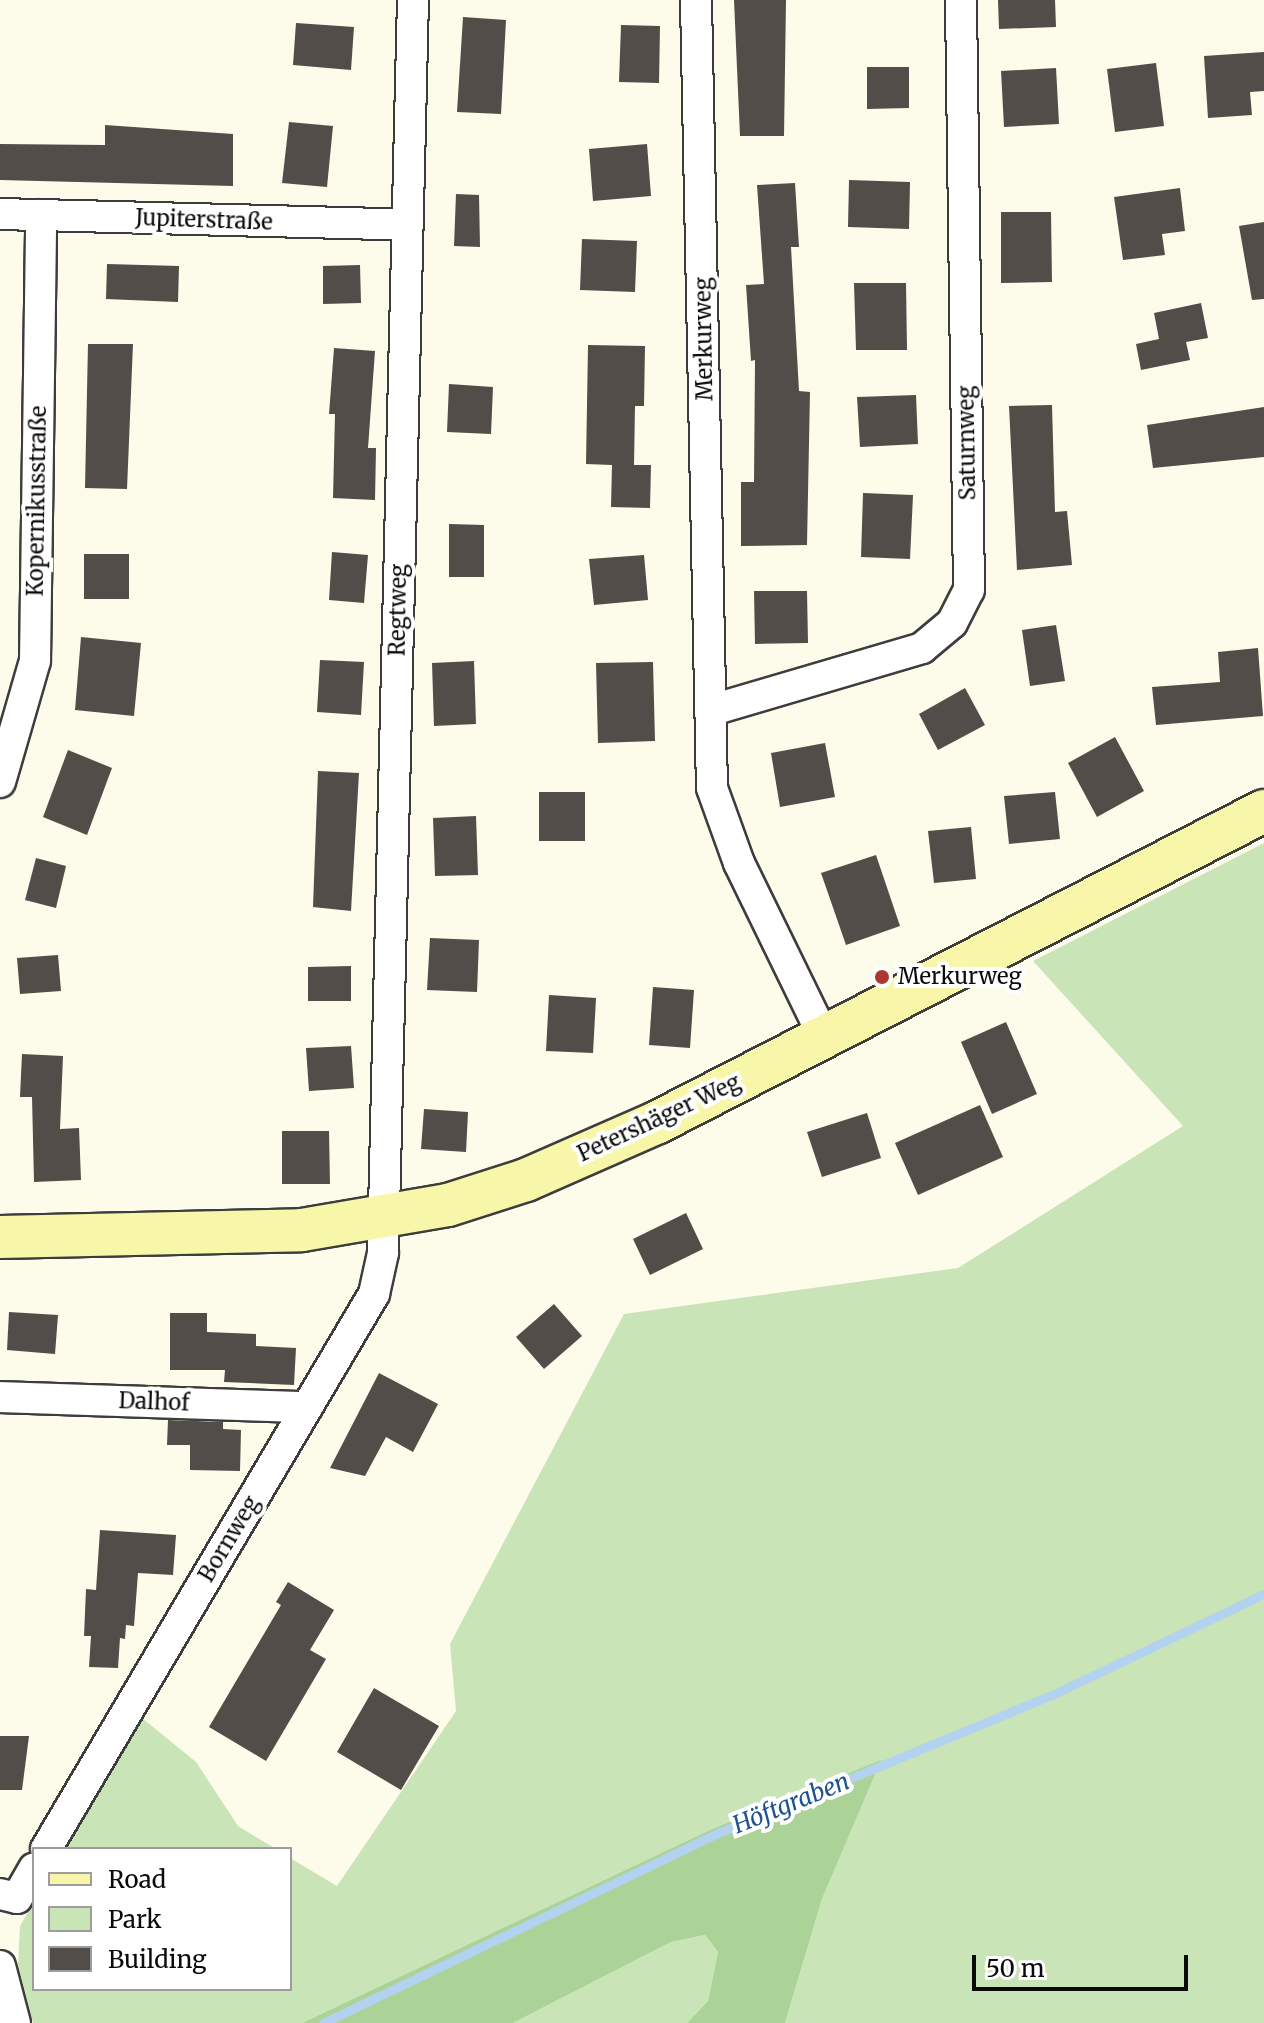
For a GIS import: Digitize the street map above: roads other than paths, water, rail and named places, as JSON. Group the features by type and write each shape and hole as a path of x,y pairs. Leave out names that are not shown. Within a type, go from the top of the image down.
{"street":[{"name":"Regtweg","path":"384,1219 413,0"},
{"name":"Merkurweg","path":"696,0 712,788 739,863 824,1037"},
{"name":"Saturnweg","path":"712,710 922,648 952,623 969,590 961,0"},
{"name":"Jupiterstraße","path":"0,214 407,225"},
{"name":"Kopernikusstraße","path":"0,782 35,661 41,215"},
{"name":"Petershäger Weg","path":"0,1237 210,1236 384,1219 526,1180 658,1122 1264,811"},
{"name":"Bornweg","path":"47,1847 374,1294 383,1253 384,1219"},
{"name":"Dalhof","path":"0,1397 307,1407"},
{"path":"0,1894 17,1898 32,1872"},
{"path":"0,1966 15,2023"}],"waterway":[{"name":"Höftgraben","path":"323,2023 711,1836 1052,1695 1264,1594"}],"place":[{"name":"Merkurweg","path":"882,977"}]}
